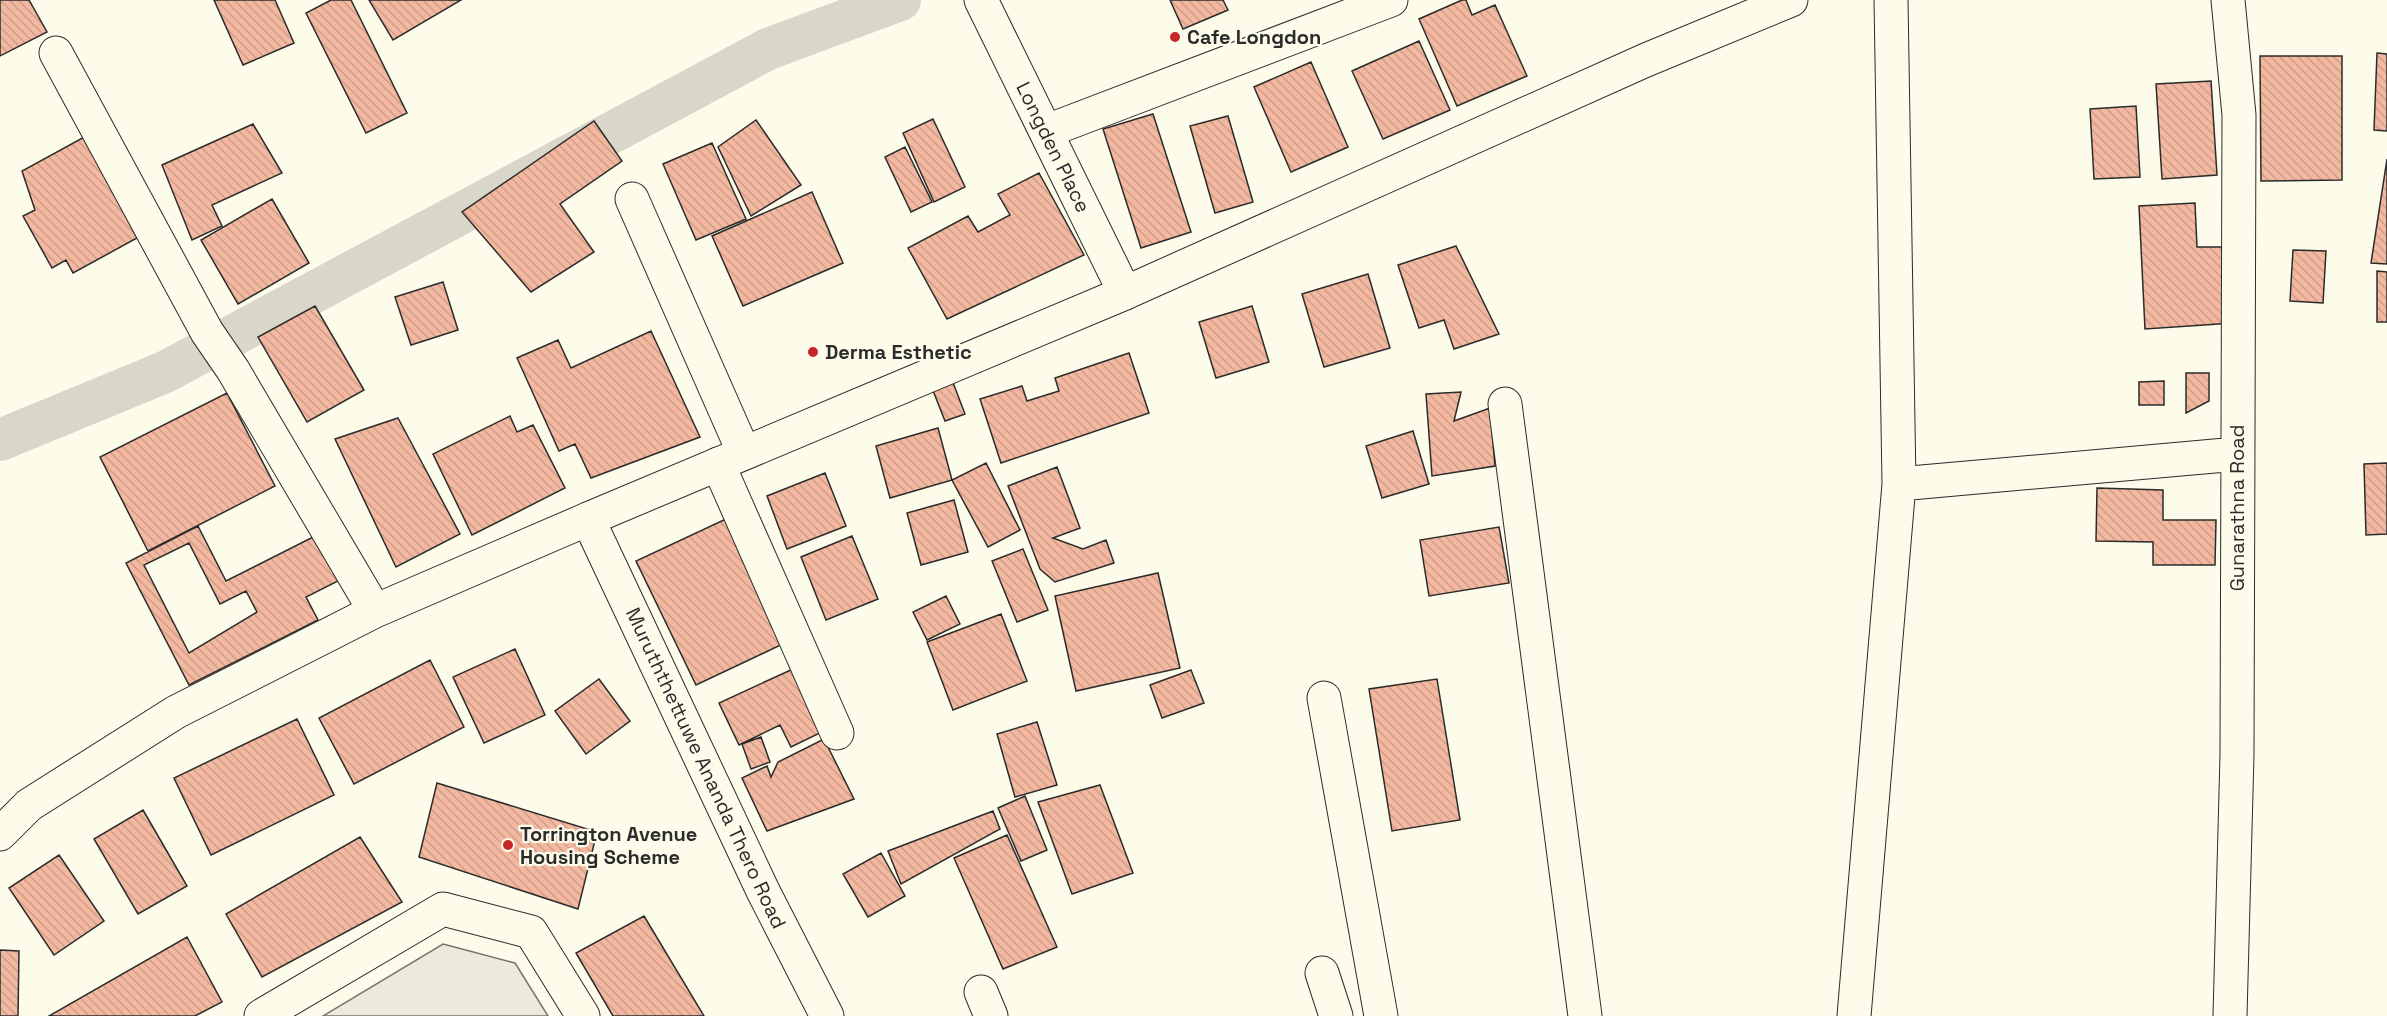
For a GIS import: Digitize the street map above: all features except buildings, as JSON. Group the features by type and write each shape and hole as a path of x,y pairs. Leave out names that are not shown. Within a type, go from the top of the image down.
{"street":[{"name":"Longden Place","path":"981,0 1125,293"},
{"path":"1047,131 1391,0"},
{"path":"0,834 29,805 176,712 375,611 731,458 1125,293 1646,60 1791,0"},
{"path":"1854,1016 1899,484 1891,0"},
{"name":"Gunarathna Road","path":"2228,0 2239,115 2237,755 2230,1016"},
{"path":"56,53 207,332 233,370 375,611"},
{"path":"632,199 837,733"},
{"path":"1505,404 1585,1016"},
{"path":"1899,484 2237,454"},
{"name":"Muruththettuwe Ananda Thero Road","path":"588,519 764,891 827,1016"},
{"path":"1324,698 1381,1016"},
{"path":"261,1016 442,909 531,932 583,1016"},
{"path":"1322,973 1336,1016"}],"shaded area":[{"path":"443,944 515,963 548,1016 323,1016"}],"waterway":[{"path":"0,440 165,372 768,49 900,0"}],"place":[{"name":"Cafe Longdon","path":"1175,37"},
{"name":"Derma Esthetic","path":"813,352"},
{"name":"Torrington Avenue Housing Scheme","path":"508,845"}]}
